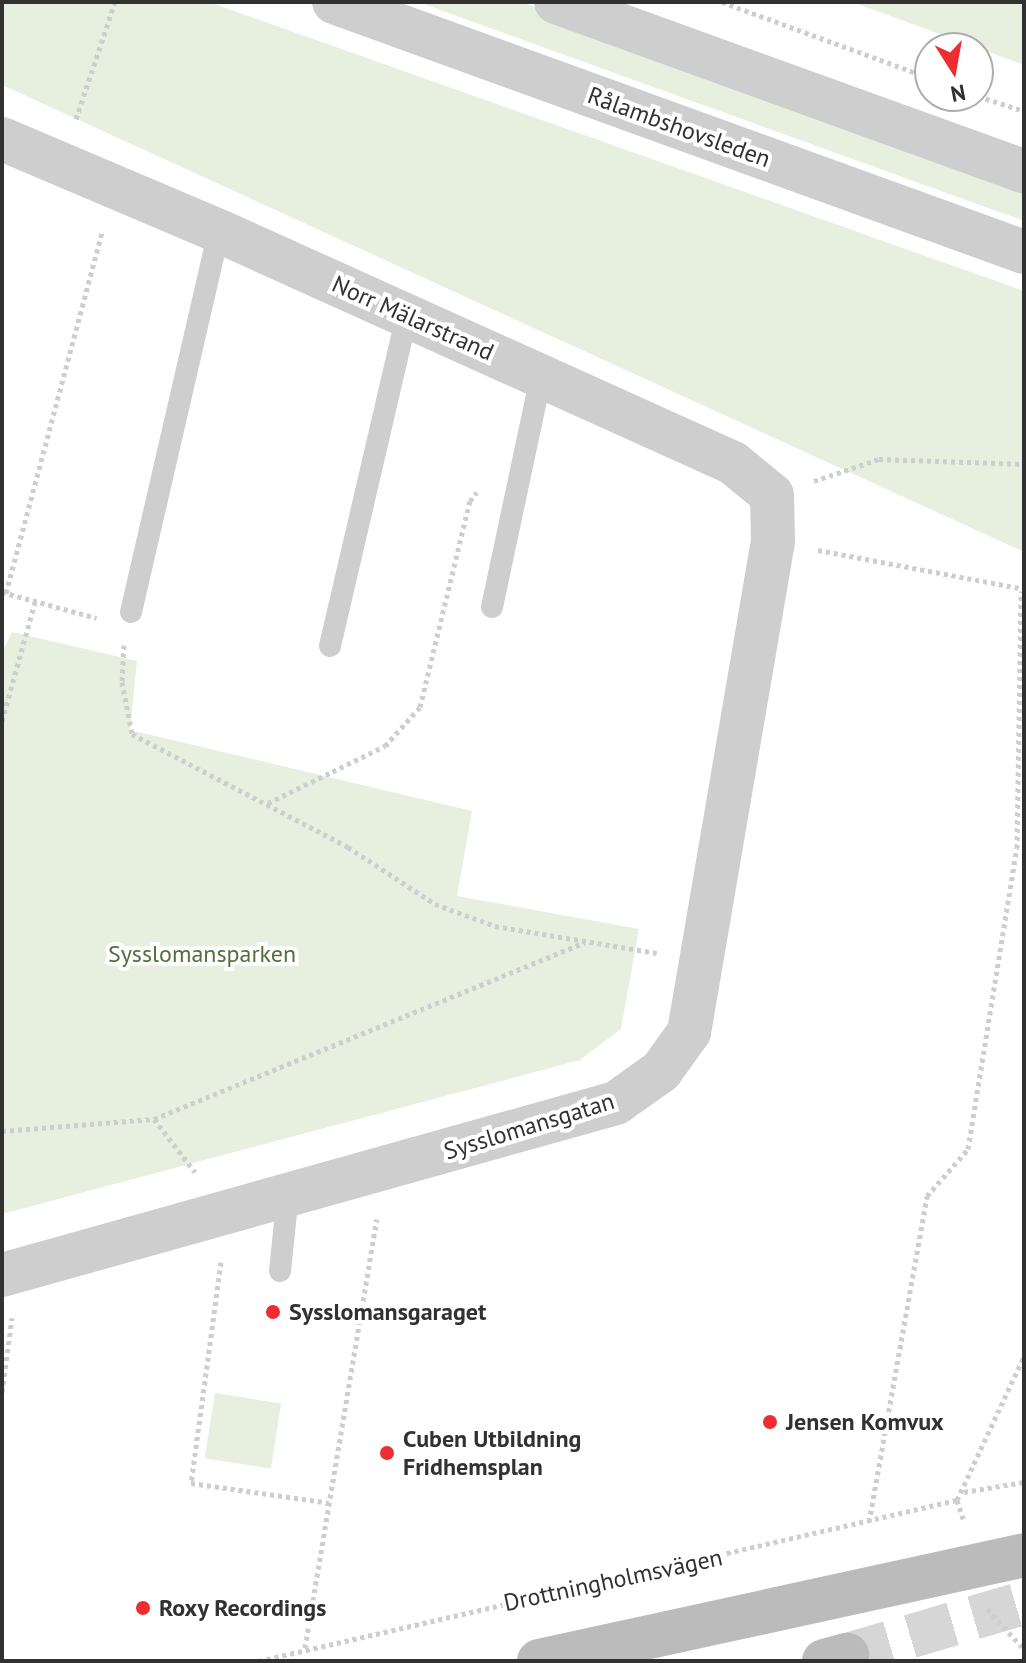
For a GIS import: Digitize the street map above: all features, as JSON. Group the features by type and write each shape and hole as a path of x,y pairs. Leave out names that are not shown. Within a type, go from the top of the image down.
{"main road":[{"path":"539,1661 1024,1555"}],"street":[{"name":"Rålambshovsleden","path":"334,2 1024,252"},
{"path":"556,2 1024,171"},
{"name":"Norr Mälarstrand","path":"2,139 219,231 733,463 772,495"},
{"path":"772,495 773,541"},
{"name":"Sysslomansgatan","path":"7,1274 616,1103 661,1071 689,1032 773,541"}],"lane":[{"path":"128,619 219,231"},
{"path":"330,646 407,315"},
{"path":"492,607 541,376"},
{"path":"280,1271 288,1194"}],"path":[{"path":"61,164 115,2"},
{"path":"722,2 914,72"},
{"path":"994,101 1024,111"},
{"path":"114,186 4,593 35,602 128,619 122,682 132,734 268,803 435,904 495,926 701,961"},
{"path":"268,803 385,746 420,707 470,501 492,475 522,458"},
{"path":"772,495 879,459 1024,464"},
{"path":"773,541 1022,590 1023,690 1017,848 968,1149 927,1196 869,1522"},
{"path":"2,721 35,602"},
{"path":"2,1131 154,1119 586,941"},
{"path":"154,1119 227,1212 191,1483 329,1503"},
{"path":"305,1648 386,1167"},
{"path":"2,1392 12,1342 7,1274"},
{"path":"963,1493 1024,1356"},
{"name":"Drottningholmsvägen","path":"259,1661 305,1648 869,1522 957,1500 963,1493 1024,1482"},
{"path":"989,1616 1024,1649"}],"green space":[{"path":"2,2 209,2 1024,291 1024,552 2,85"},
{"path":"418,2 522,2 1024,183 1024,221"},
{"path":"852,2 1024,2 1024,65 994,54 994,32 934,32"},
{"name":"Sysslomansparken","path":"12,632 137,661 130,730 472,811 457,896 639,929 621,1029 580,1060 2,1214 2,652"},
{"path":"215,1393 281,1403 271,1469 205,1458"}],"tunnel":[{"path":"847,1655 1024,1603"}],"place":[{"name":"Sysslomansgaraget","path":"273,1312"},
{"name":"Jensen Komvux","path":"770,1422"},
{"name":"Cuben Utbildning Fridhemsplan","path":"387,1453"},
{"name":"Roxy Recordings","path":"143,1608"}]}
